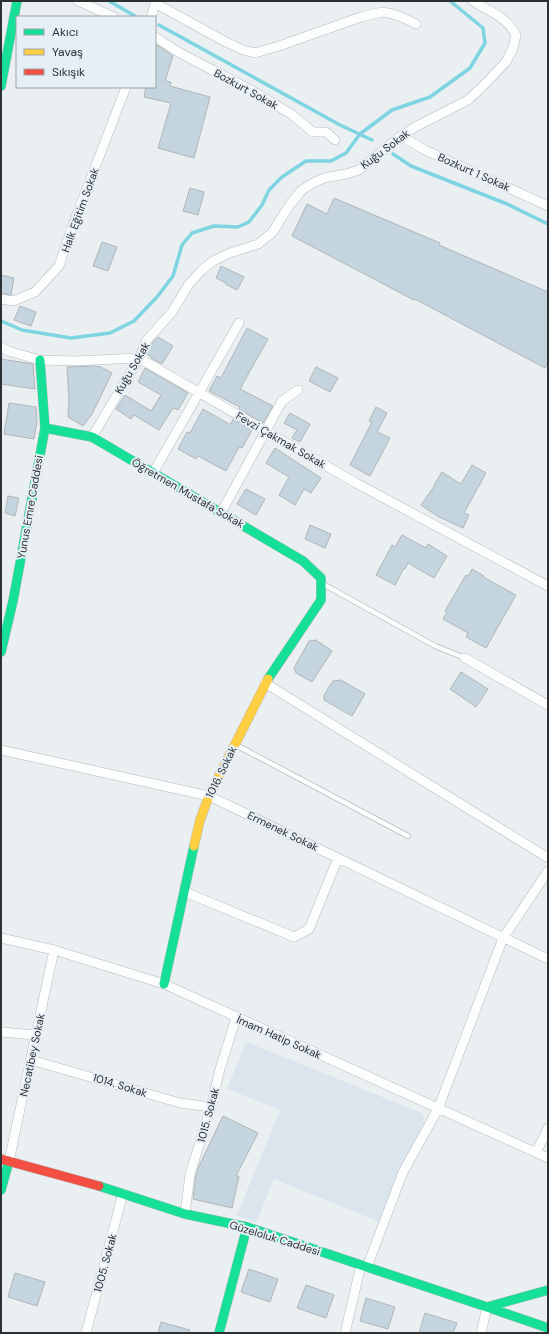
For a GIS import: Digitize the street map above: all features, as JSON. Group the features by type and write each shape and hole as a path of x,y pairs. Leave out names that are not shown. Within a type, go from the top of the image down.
{"main road":[{"path":"1,86 18,1"},
{"name":"Yunus Emre Caddesi","path":"1,652 13,601 45,428 40,360"},
{"name":"Öğretmen Mustafa Sokak","path":"45,428 92,437 303,561 321,581"},
{"name":"1016. Sokak","path":"164,984 200,820 209,796 264,683 321,600 321,581"},
{"path":"1,1190 5,1160"},
{"name":"Güzeloluk Caddesi","path":"5,1160 123,1193 185,1214 247,1227 487,1307 547,1329"},
{"path":"219,1333 247,1227"},
{"path":"487,1307 548,1290"}],"street":[{"path":"78,1 112,16"},
{"name":"Kuğu Sokak","path":"92,437 147,340 172,312 190,284 202,270 213,261 230,253 258,244 272,233 291,203 302,190 324,178 359,170 401,136 415,127 468,100 506,62 513,48 516,35 511,26 503,18 473,1"},
{"path":"151,16 156,2 224,41 243,50 255,53 382,12 393,14 416,24"},
{"name":"Bozkurt Sokak","path":"156,38 180,53 251,90 291,114 314,132 326,132 335,140"},
{"name":"Halk Eğitim Sokak","path":"1,299 13,302 35,292 59,266 71,230 126,88"},
{"name":"Bozkurt 1 Sokak","path":"401,136 425,150 548,206"},
{"path":"153,473 239,323"},
{"path":"1,347 8,351 40,360 74,361 138,358"},
{"name":"Fevzi Çakmak Sokak","path":"138,358 356,482 548,586"},
{"path":"221,512 282,401 298,390"},
{"path":"465,658 548,705"},
{"path":"264,683 548,858"},
{"name":"Ermenek Sokak","path":"1,750 209,796 548,959"},
{"path":"185,892 294,937 310,929 338,858"},
{"path":"344,1333 364,1266 403,1172 438,1109 503,938 548,871"},
{"name":"İmam Hatip Sokak","path":"1,938 54,950 164,984 236,1018 548,1158"},
{"name":"Necatibey Sokak","path":"5,1160 31,1060 54,950"},
{"name":"1015. Sokak","path":"185,1214 190,1174 236,1018"},
{"path":"1,1032 36,1035"},
{"name":"1014. Sokak","path":"31,1060 180,1103 210,1107"},
{"path":"536,1153 548,1128"},
{"name":"1005. Sokak","path":"86,1333 123,1193"},
{"path":"481,1333 487,1307"}],"lane":[{"path":"321,581 435,646 465,658"},
{"path":"234,744 408,836"}],"shaded area":[{"path":"246,1042 422,1113 425,1123 384,1224 274,1179 256,1223 237,1215 280,1110 227,1089"}],"building":[{"path":"157,45 173,56 165,81 171,82 170,86 210,97 194,158 158,148 171,103 144,97 146,88 156,88"},
{"path":"190,188 204,192 198,215 183,211"},
{"path":"334,198 440,243 439,245 548,292 548,362 545,368 292,236 307,204 327,214"},
{"path":"102,242 117,247 108,271 93,266"},
{"path":"221,266 244,277 237,290 216,278"},
{"path":"1,275 14,278 11,295 1,293"},
{"path":"20,306 36,312 31,326 14,320"},
{"path":"247,328 268,339 240,389 273,406 263,423 239,409 240,407 209,391 217,376 221,378"},
{"path":"158,337 173,346 162,364 147,354 152,343"},
{"path":"1,359 33,364 35,389 1,384"},
{"path":"67,367 101,367 112,373 92,414 83,426 68,417 69,400"},
{"path":"316,367 338,378 330,392 309,381"},
{"path":"145,368 188,393 178,410 173,408 159,430 134,415 131,419 116,409 125,395 151,411 161,395 138,382"},
{"path":"9,403 36,407 37,421 34,439 4,434"},
{"path":"376,407 387,413 377,432 390,438 370,476 350,465 372,422 369,421"},
{"path":"203,409 229,424 231,424 233,419 252,430 242,448 239,447 226,471 198,456 196,459 178,449 187,432 190,433"},
{"path":"290,413 310,424 300,442 292,438 297,430 284,423"},
{"path":"275,448 321,478 311,493 304,489 295,505 279,495 289,477 266,463"},
{"path":"472,465 486,473 464,513 469,515 463,528 437,516 421,505 442,472 461,484"},
{"path":"246,489 265,499 256,515 237,504"},
{"path":"8,496 19,498 15,516 5,513"},
{"path":"310,525 331,534 325,548 305,539"},
{"path":"402,535 426,548 428,544 447,556 434,578 408,563 395,585 376,575 392,545 395,547"},
{"path":"472,569 484,576 483,577 516,595 486,648 466,637 468,633 443,619 447,612 445,611 466,575 468,576"},
{"path":"316,640 332,651 312,682 296,673 294,668 309,641"},
{"path":"461,672 488,689 476,707 450,689"},
{"path":"341,680 365,694 352,716 324,700 324,695 333,681"},
{"path":"223,1116 258,1133 236,1176 239,1176 232,1208 193,1199 196,1175 199,1166"},
{"path":"249,1269 278,1279 270,1302 241,1292"},
{"path":"15,1273 45,1282 37,1306 8,1297"},
{"path":"306,1285 334,1295 326,1318 297,1308"},
{"path":"366,1298 395,1307 388,1329 360,1321"},
{"path":"425,1313 457,1323 453,1333 419,1333"},
{"path":"161,1322 190,1330 189,1333 158,1333"}],"waterway":[{"path":"109,1 135,16"},
{"path":"1,321 22,330 71,338 110,333 134,321 157,297 173,276 182,245 192,233 214,226 238,227 249,222 262,205 269,190 282,177 306,161 331,161 346,153 360,134 392,110 430,97 470,68 485,43 483,28 450,1"},
{"path":"159,25 340,125 372,140"},
{"path":"393,154 411,166 507,204 548,224"}],"traffic: fast":[{"path":"1,86 17,1"},
{"path":"1,652 13,601 45,428 40,360"},
{"path":"45,428 92,437 303,561 321,578 321,600 268,679"},
{"path":"164,984 194,846"},
{"path":"1,1190 9,1161"},
{"path":"99,1186 185,1214 247,1227 487,1307 548,1290"},
{"path":"219,1333 247,1227"},
{"path":"487,1307 548,1328"}],"traffic: slow":[{"path":"194,846 200,820 209,796 268,679"}],"traffic: jam":[{"path":"1,1159 99,1186"}]}
